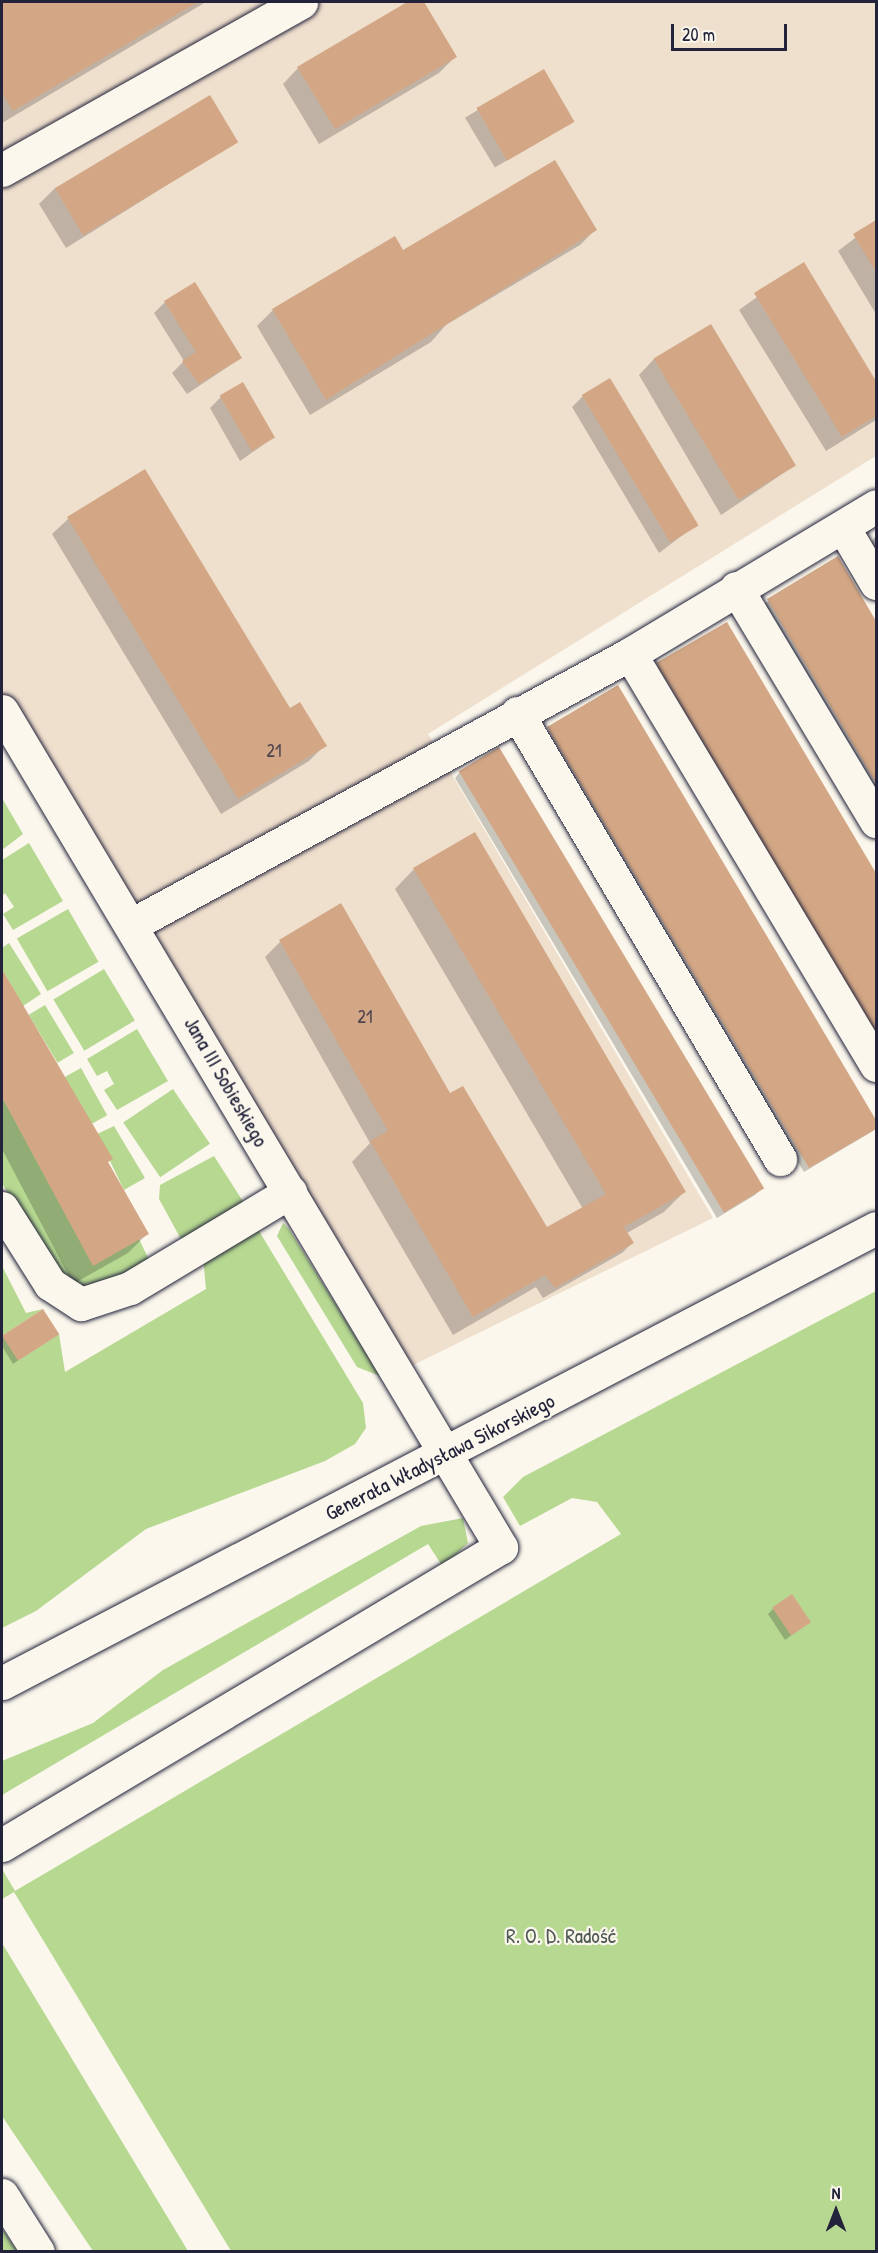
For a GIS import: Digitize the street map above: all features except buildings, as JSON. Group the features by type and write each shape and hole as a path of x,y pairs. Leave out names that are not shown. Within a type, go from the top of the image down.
{"main road":[{"path":"2,170 300,2"},
{"path":"133,924 517,713 630,654 736,588 876,506"},
{"path":"843,527 876,583"},
{"path":"736,588 876,821"},
{"path":"630,654 876,1065"},
{"name":"Jana III Sobieskiego","path":"2,711 133,924 501,1547 2,1845"},
{"path":"517,713 780,1159"},
{"path":"2,1208 50,1284 81,1304 130,1288 290,1192"},
{"name":"Generała Władysława Sikorskiego","path":"2,1683 447,1456 876,1228"},
{"path":"2,2194 38,2252"}],"shaded area":[{"path":"2,2 876,2 876,456 428,734 713,1218 401,1371 2,700"}],"green space":[{"path":"2,798 23,834 2,850"},
{"path":"29,843 63,901 13,930 3,914 14,907 5,893 2,896 2,860"},
{"path":"68,909 98,962 47,991 17,938"},
{"path":"9,943 41,994 23,1006 2,969 2,948"},
{"path":"104,969 135,1020 84,1051 53,999"},
{"path":"45,1005 74,1053 58,1063 29,1015"},
{"path":"137,1029 168,1081 117,1110 104,1090 114,1084 107,1071 97,1076 87,1059"},
{"path":"81,1068 107,1115 91,1124 64,1077"},
{"path":"173,1089 210,1144 160,1177 123,1123"},
{"path":"2,1097 93,1265 139,1239 149,1260 97,1288 74,1285 47,1261 2,1183"},
{"path":"114,1126 145,1178 124,1190 97,1134"},
{"path":"214,1156 244,1203 182,1241 159,1199 160,1185"},
{"path":"283,1223 289,1229 380,1376 357,1367 277,1236"},
{"path":"256,1226 363,1403 366,1428 355,1444 325,1461 146,1529 36,1611 2,1628 2,1266 26,1313 43,1309 3,1335 19,1360 59,1334 65,1372 206,1289 203,1257"},
{"name":"R. O. D. Radość","path":"876,1291 876,2251 231,2251 14,1892 2,1899 2,1869 15,1891 621,1534 597,1502 572,1498 520,1526 503,1497 523,1477"},
{"path":"463,1518 468,1543 443,1567 428,1544 2,1795 2,1761 93,1723 163,1670 421,1526"},
{"path":"2,1943 188,2251 93,2251 2,2116"},
{"path":"2,2229 17,2251 2,2251"}]}
